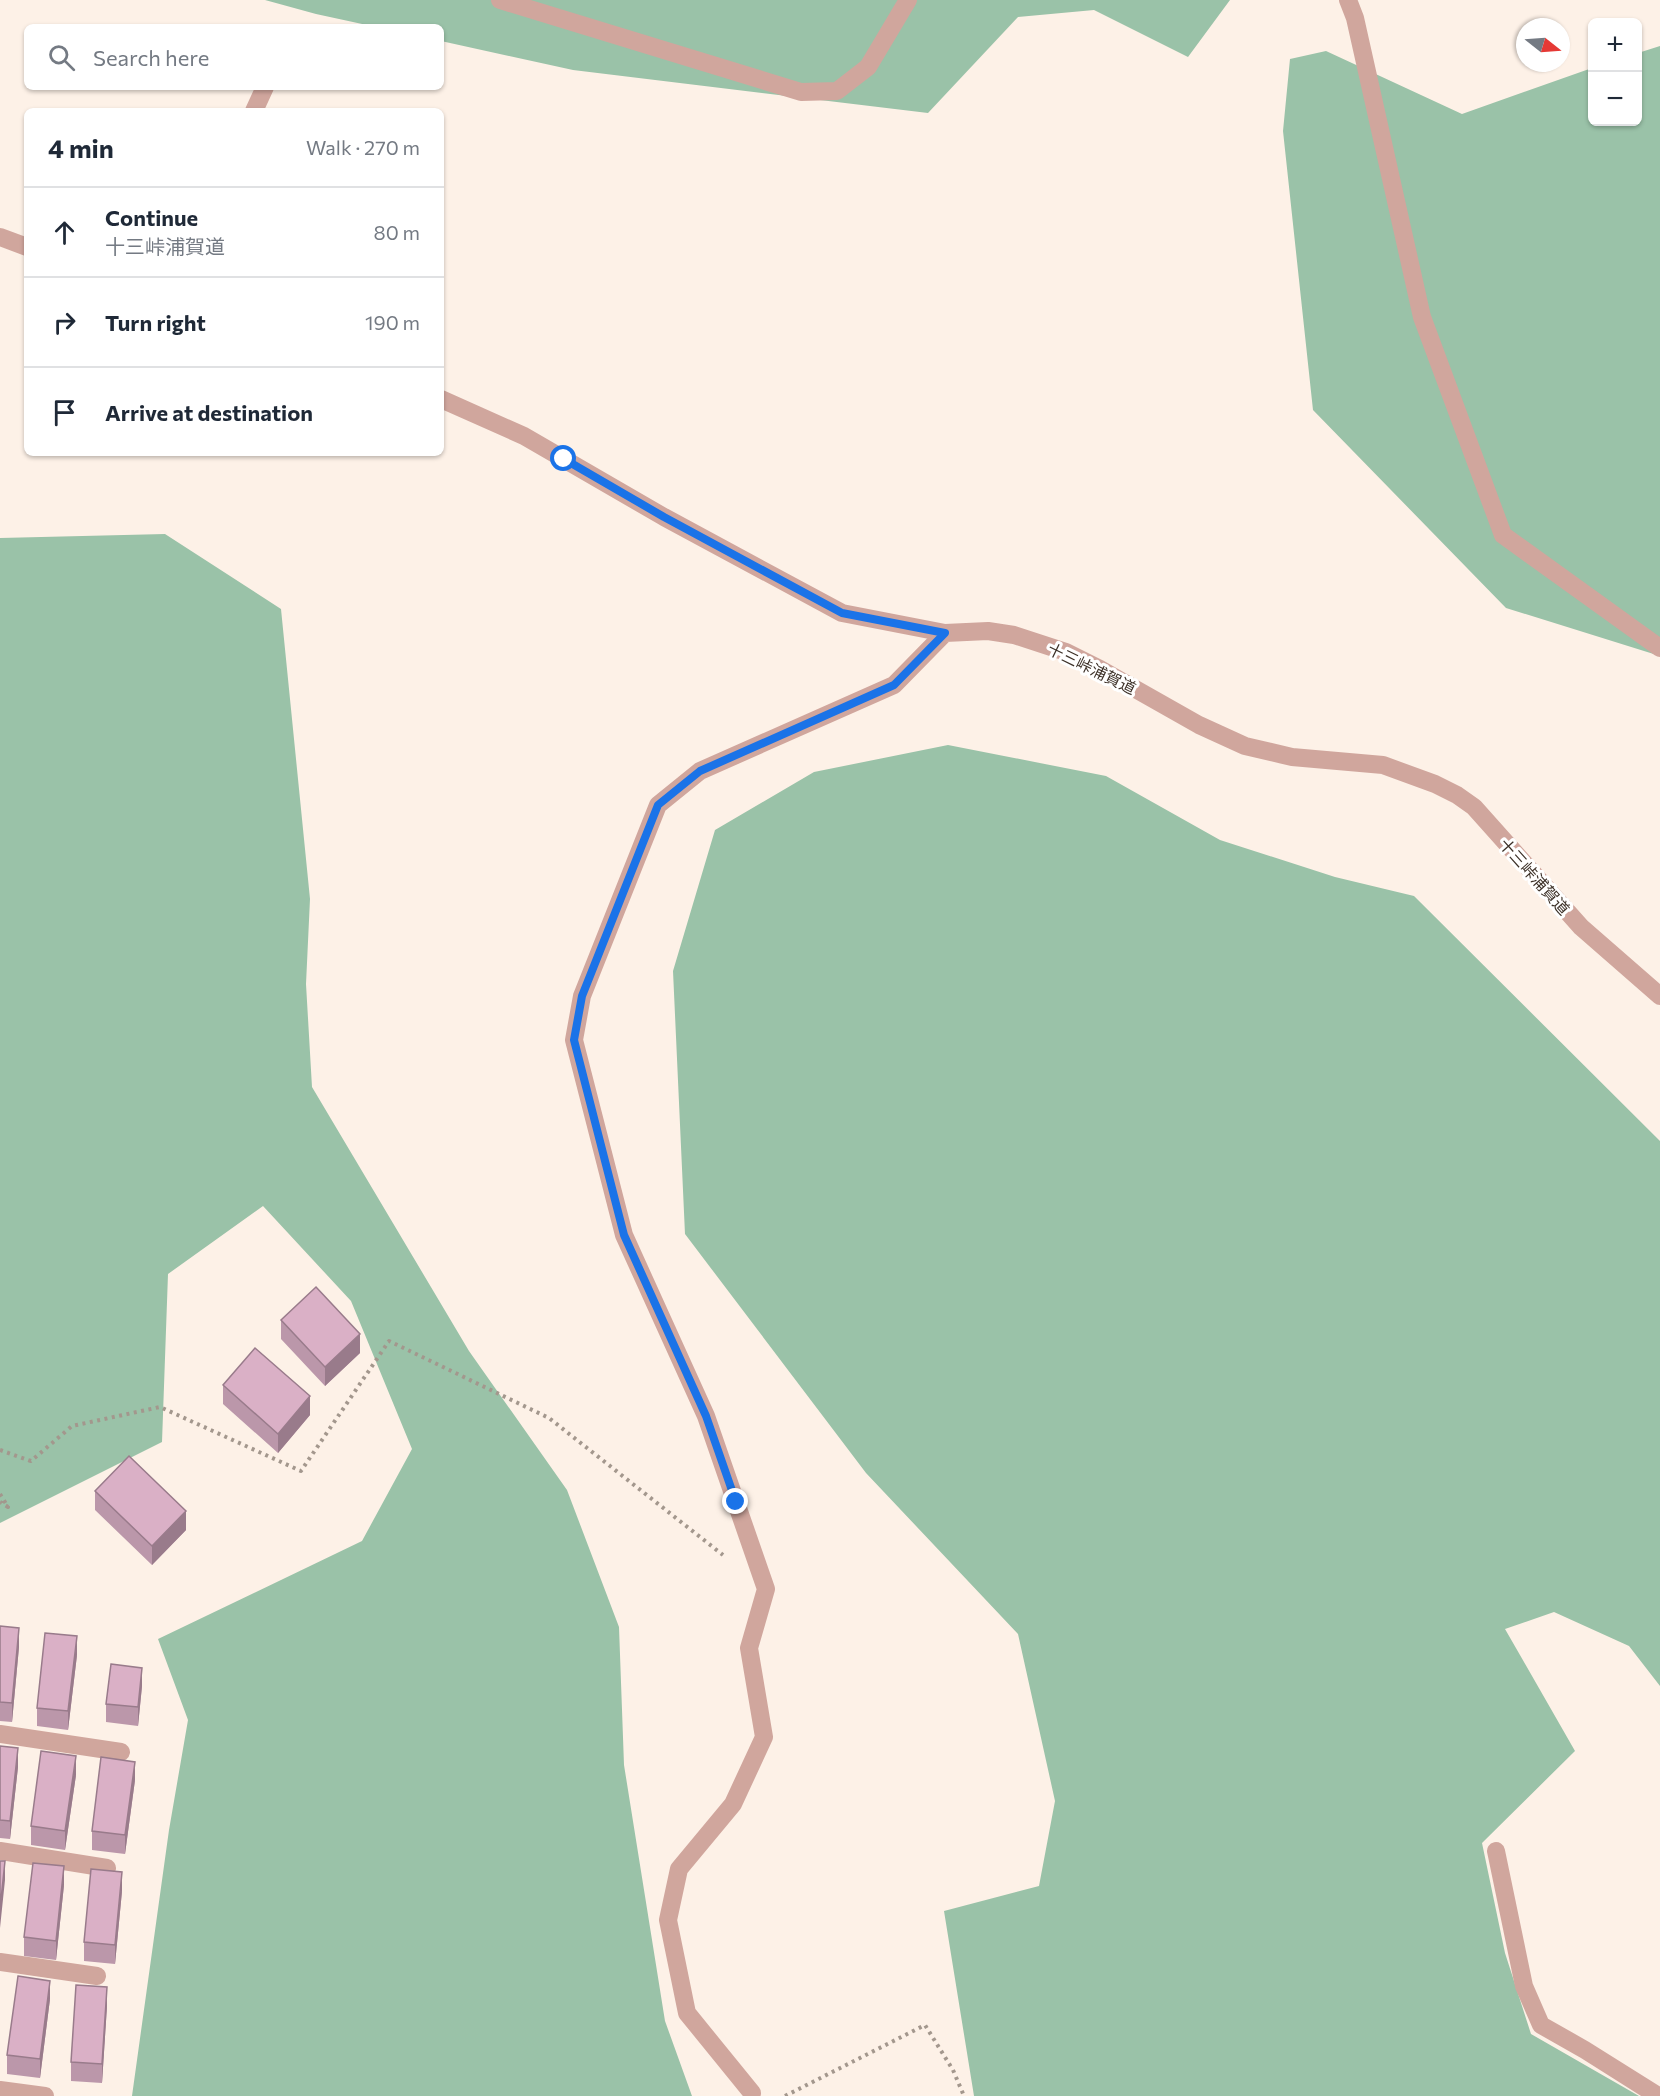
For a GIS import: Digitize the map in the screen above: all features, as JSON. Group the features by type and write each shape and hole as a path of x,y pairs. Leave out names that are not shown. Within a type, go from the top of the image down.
{"street":[{"path":"500,0 801,92 837,91 868,67 908,0"},
{"path":"1348,0 1355,18 1422,317 1503,535 1660,648"},
{"path":"256,108 264,90"},
{"path":"0,237 24,246"},
{"name":"十三峠浦賀道","path":"444,400 524,436 664,517 842,613 945,633 987,631 1014,634 1066,652 1199,725 1245,746 1292,757 1383,765 1435,783 1474,807 1581,927 1660,996"},
{"path":"752,2093 687,2013 668,1920 679,1869 733,1804 764,1737 749,1648 766,1589 706,1416 624,1235 574,1040 582,996 658,805 700,771 894,685 945,633"},
{"path":"0,1734 121,1752"},
{"path":"0,1851 107,1868"},
{"path":"1496,1851 1524,1986 1541,2025 1658,2096"},
{"path":"0,1962 97,1976"},
{"path":"0,2090 45,2096"}],"path":[{"path":"0,1450 31,1461 72,1426 160,1407 301,1471 389,1341 549,1418 728,1559"},
{"path":"0,1494 8,1507 0,1502"},
{"path":"785,2096 925,2025 953,2070 964,2096"}],"green space":[{"path":"265,0 1230,0 1188,57 1094,10 1018,17 928,113 573,70 444,42 444,24 362,24"},
{"path":"1660,46 1660,656 1506,608 1313,410 1283,131 1290,59 1326,51 1462,114 1588,69 1588,126 1642,126 1642,52"},
{"path":"165,534 281,609 310,899 306,984 312,1087 469,1351 567,1490 619,1627 624,1765 665,2021 692,2096 132,2096 169,1830 188,1720 158,1639 362,1541 412,1449 351,1301 263,1206 168,1274 162,1442 0,1523 0,538"},
{"path":"948,745 1106,776 1220,840 1335,877 1414,896 1660,1141 1660,1686 1629,1646 1554,1612 1505,1629 1575,1751 1482,1843 1505,1953 1531,2034 1639,2096 974,2096 944,1911 1039,1886 1055,1801 1018,1634 866,1473 685,1234 673,971 715,830 814,772"}],"building":[{"path":"316,1287 360,1334 325,1367 281,1320"},
{"path":"255,1348 310,1396 278,1434 223,1385"},
{"path":"129,1456 186,1511 152,1546 95,1491"},
{"path":"0,1626 19,1628 12,1703 0,1702"},
{"path":"45,1633 77,1636 68,1711 37,1708"},
{"path":"111,1664 142,1668 138,1707 106,1704"},
{"path":"0,1746 18,1748 10,1821 0,1820"},
{"path":"41,1751 76,1756 65,1831 31,1826"},
{"path":"101,1757 135,1762 125,1835 92,1831"},
{"path":"0,1861 5,1861 0,1909"},
{"path":"33,1863 64,1866 56,1941 24,1937"},
{"path":"91,1869 122,1872 115,1945 84,1942"},
{"path":"18,1976 50,1981 40,2059 7,2055"},
{"path":"76,1985 107,1987 102,2064 71,2062"}],"route":[{"path":"564,459 664,517 842,613 945,633 894,685 700,771 658,805 582,996 574,1040 624,1235 706,1416 736,1502"}]}
